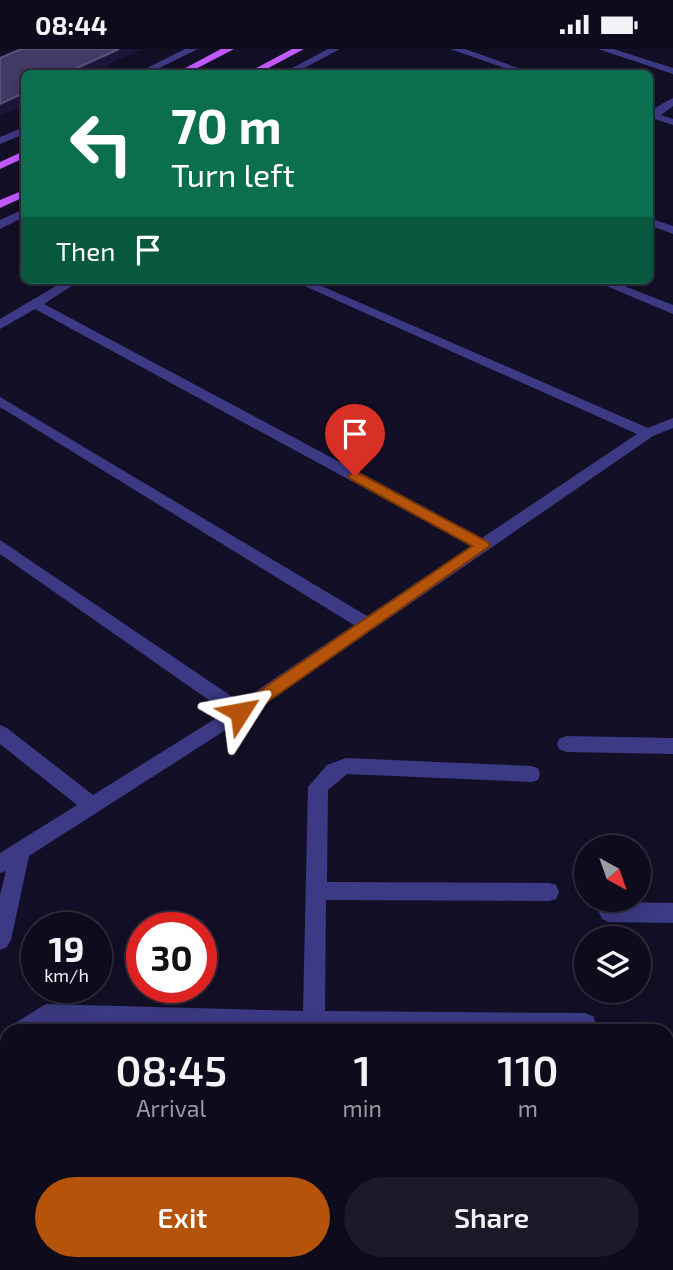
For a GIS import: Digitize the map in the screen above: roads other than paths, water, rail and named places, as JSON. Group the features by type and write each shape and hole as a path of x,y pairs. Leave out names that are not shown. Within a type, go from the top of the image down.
{"main road":[{"path":"187,70 229,49"},
{"path":"258,70 299,49"},
{"path":"0,166 21,156"},
{"path":"0,205 21,194"}],"street":[{"path":"148,70 193,49"},
{"path":"294,70 335,49"},
{"path":"455,49 518,70"},
{"path":"603,49 673,71"},
{"path":"653,115 673,101"},
{"path":"653,117 673,122"},
{"path":"0,141 21,131"},
{"path":"0,225 21,214"},
{"path":"653,222 673,230"},
{"path":"0,325 68,284"},
{"path":"306,284 649,433"},
{"path":"608,284 673,310"},
{"path":"35,303 483,546"},
{"path":"0,401 368,625"},
{"path":"0,864 240,712 649,433 673,423"},
{"path":"0,546 240,712"},
{"path":"0,733 92,806"},
{"path":"566,744 673,746"},
{"path":"314,1024 318,787 334,771 346,767 531,774"},
{"path":"0,940 20,852"},
{"path":"317,891 549,892"},
{"path":"609,912 673,913"},
{"path":"33,1024 46,1015 247,1024"}]}
